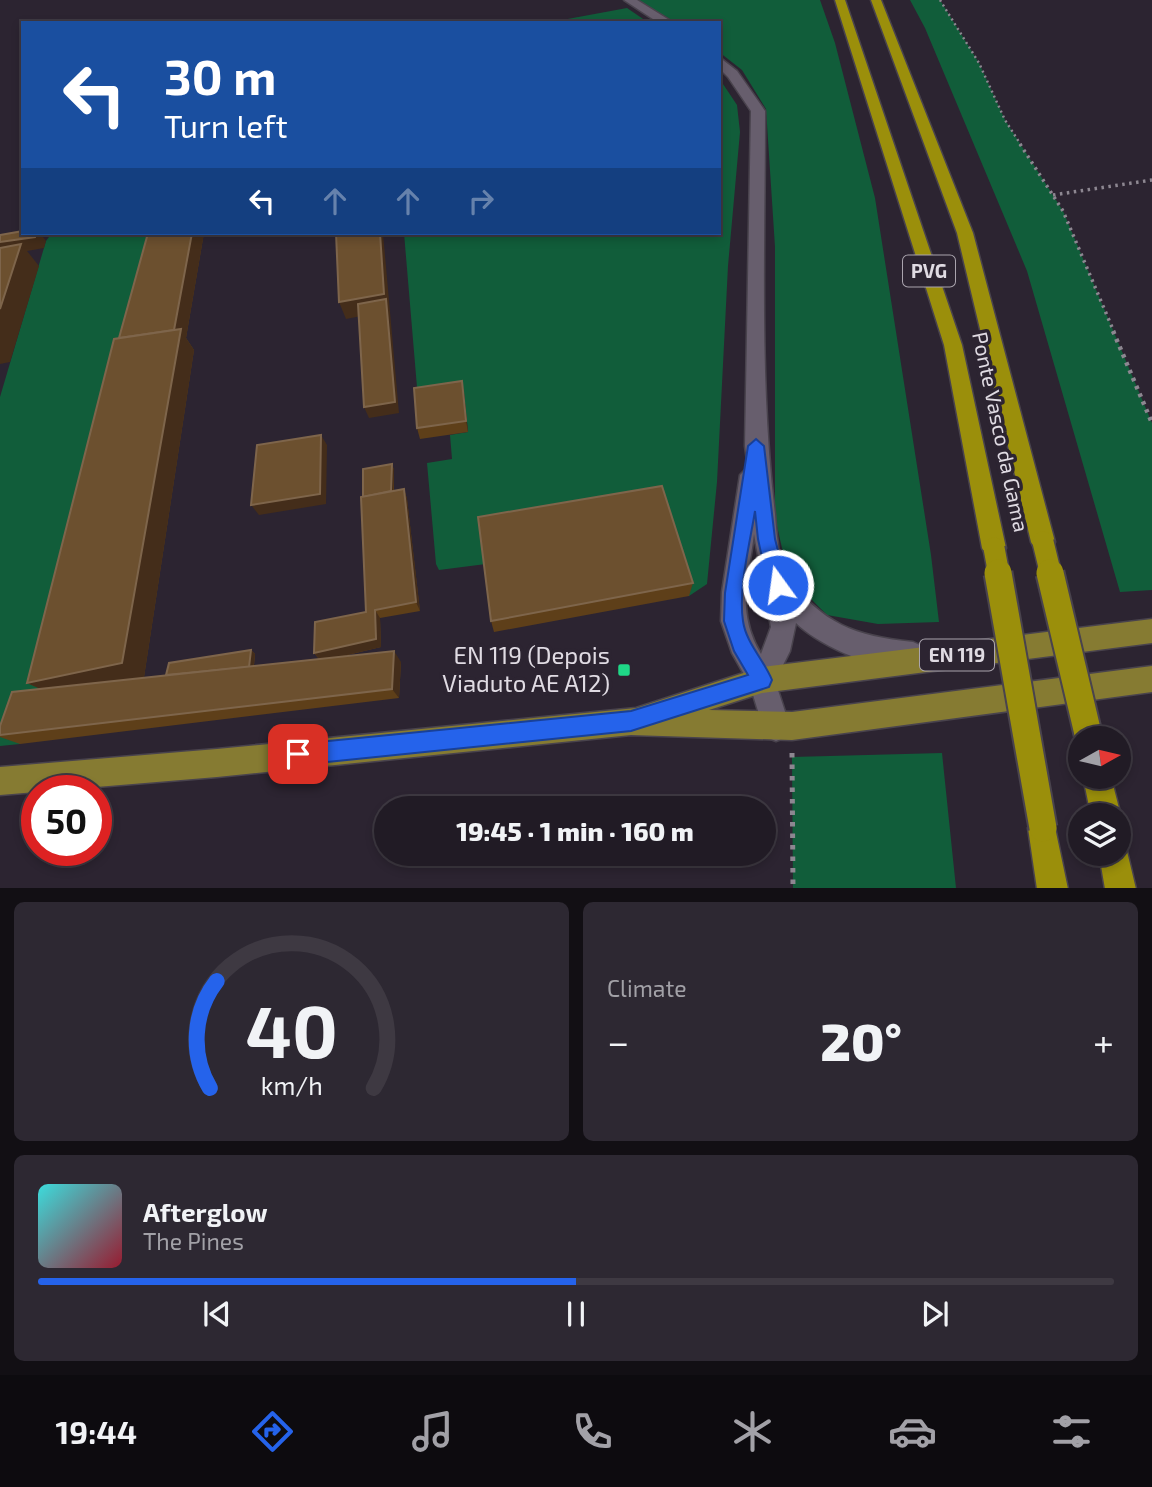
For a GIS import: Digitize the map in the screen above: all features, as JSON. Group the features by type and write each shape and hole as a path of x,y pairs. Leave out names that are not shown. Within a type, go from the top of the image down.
{"highway":[{"name":"Ponte Vasco da Gama","path":"841,0 953,345 994,548 1053,888"},
{"name":"Ponte Vasco da Gama","path":"876,0 965,233 1044,542 1086,726"},
{"path":"1116,866 1121,888"}],"main road":[{"path":"629,0 665,21"},
{"path":"721,63 740,83 758,111 756,446 783,627 777,651 762,680"},
{"path":"756,446 734,593 733,621 741,644 784,727"},
{"path":"771,560 780,584 792,603 826,633 867,650 936,657"},
{"name":"EN 119","path":"631,721 762,680 1152,631"},
{"name":"EN 119","path":"0,781 631,721 784,727 1152,679"}],"path":[{"path":"940,0 979,63 1005,120 1063,211 1152,423"},
{"path":"1053,195 1152,180"},
{"path":"784,727 793,888"}],"green space":[{"path":"637,0 820,0 835,43 875,198 939,622 878,624 827,615 800,588 784,557 775,517 775,247 766,109 742,70 721,54 721,21 674,21"},
{"path":"910,0 940,0 979,63 1005,120 1063,211 1152,423 1152,590 1120,592 1027,271 925,28"},
{"path":"627,8 646,21 557,21"},
{"path":"721,81 737,105 740,132 728,266 717,482 707,584 689,596 660,501 486,564 439,570 436,564 427,463 452,459 450,435 468,432 464,393 418,399 404,235 721,235"},
{"path":"50,235 163,235 54,695 34,702 20,744 0,746 0,397 46,241"},
{"path":"942,753 956,888 793,888 792,757"}],"building":[{"path":"21,231 21,235 36,235 0,242 0,235"},
{"path":"147,235 192,235 174,330 119,338"},
{"path":"336,235 380,235 384,294 339,302"},
{"path":"21,244 0,309 0,248"},
{"path":"386,299 395,402 364,407 358,304"},
{"path":"181,329 122,663 27,683 114,339"},
{"path":"462,381 466,421 417,428 414,388"},
{"path":"321,435 320,494 251,505 257,445"},
{"path":"392,464 391,491 363,497 363,469"},
{"path":"662,486 693,583 491,621 478,517"},
{"path":"404,489 416,602 375,610 376,639 314,653 315,622 366,612 361,497"},
{"path":"251,650 249,667 166,675 169,663"},
{"path":"394,651 392,689 0,735 0,726 12,692"}],"place":[{"name":"EN 119 (Depois Viaduto AE A12)","path":"624,670"}],"route":[{"path":"298,754 631,721 762,680 741,644 733,621 734,593 756,446 766,539 778,585"}]}
